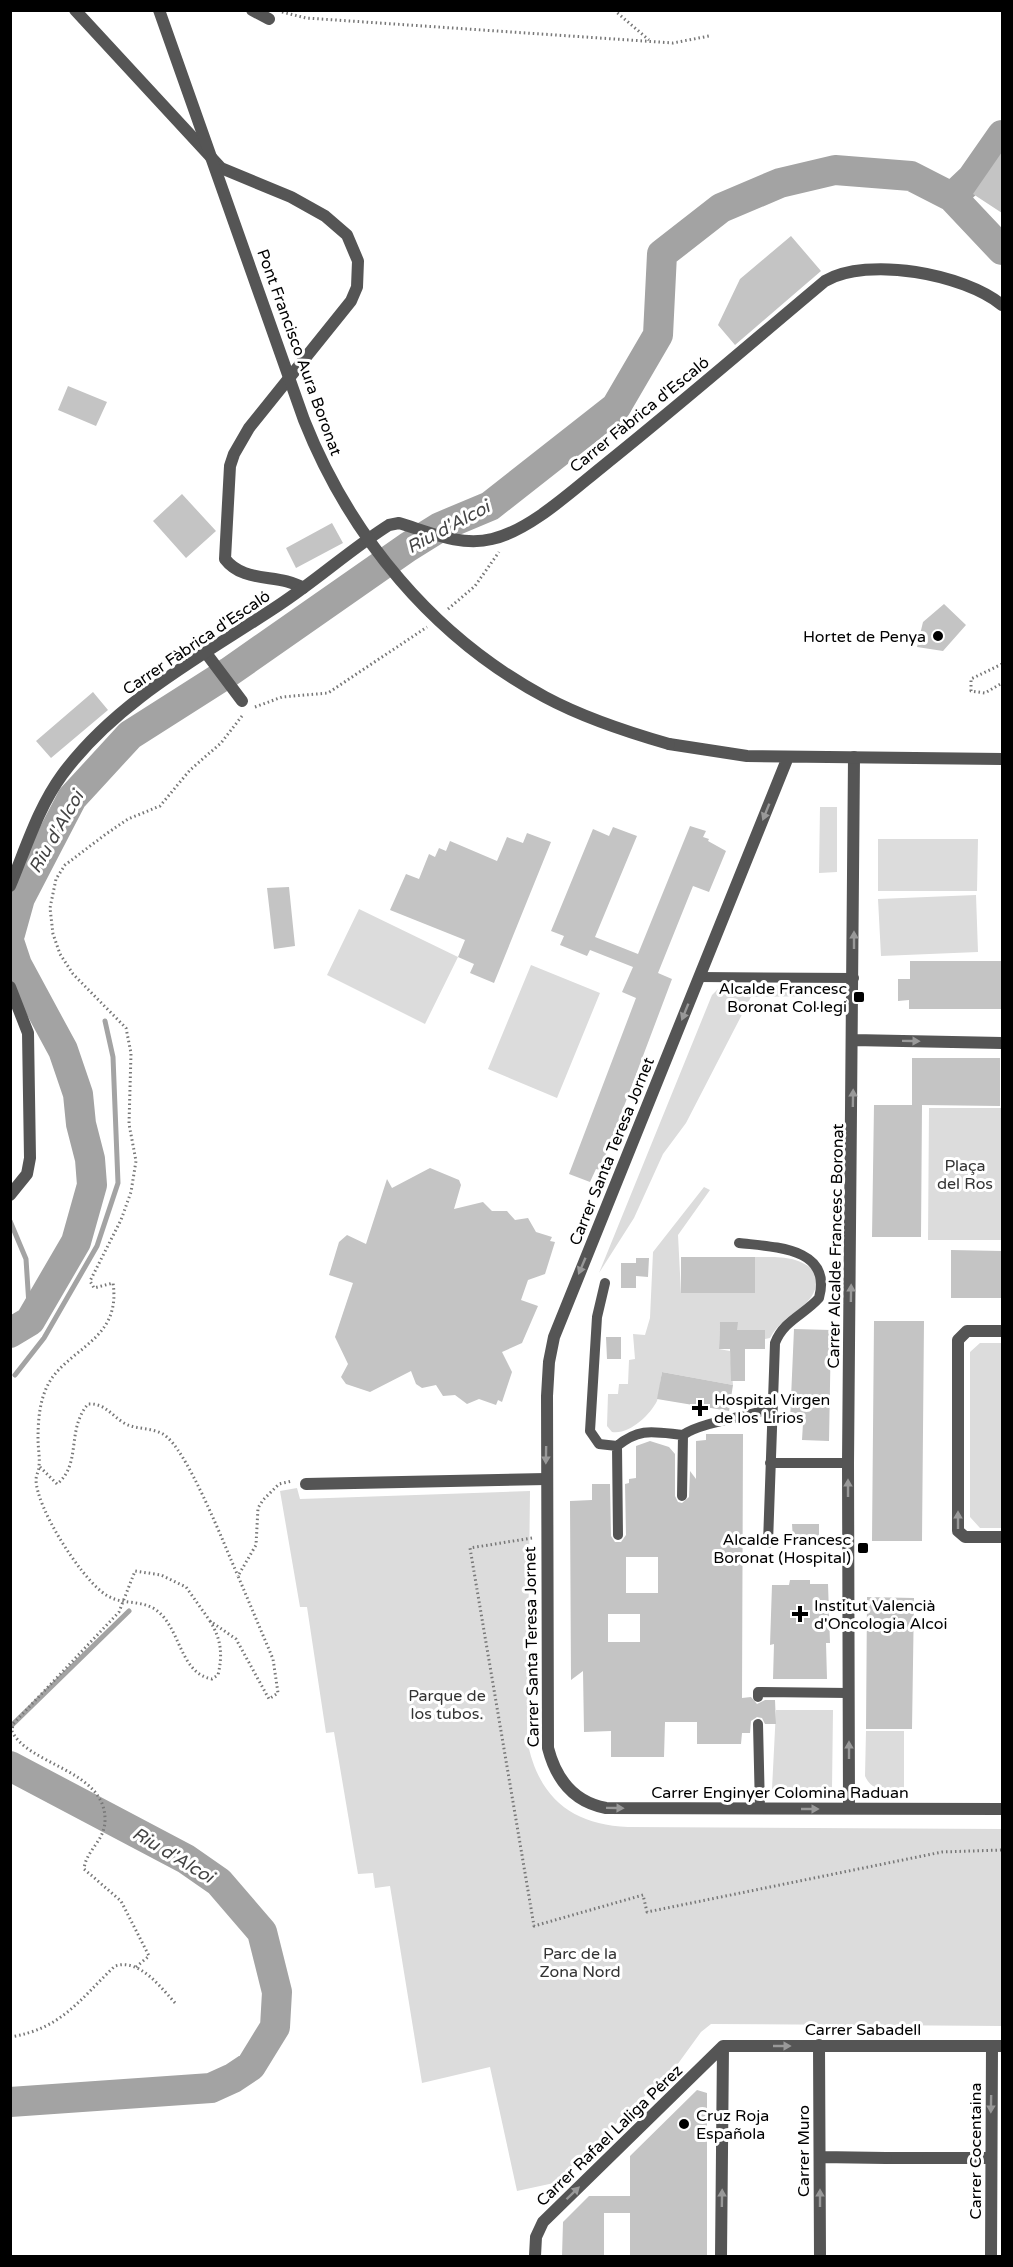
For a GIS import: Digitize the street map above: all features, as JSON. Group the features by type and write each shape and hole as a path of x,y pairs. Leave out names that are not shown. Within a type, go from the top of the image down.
{"street":[{"path":"75,10 221,168 291,197 325,216 347,235 355,249 360,273 351,301 249,428 230,466 225,559 240,573 284,579 303,588"},
{"name":"Pont Francisco Aura Boronat","path":"159,10 318,455 354,520 411,594 477,652 544,697 594,719 669,744 725,754 788,757"},
{"path":"252,10 273,15"},
{"name":"Carrer Fàbrica d'Escaló","path":"10,886 38,817 61,777 107,727 164,680 303,588 384,528 399,524 458,540 482,541 507,534 576,488 825,281 844,271 923,273 964,283 1002,305"},
{"path":"206,653 242,701"},
{"path":"788,757 1002,759"},
{"name":"Carrer Santa Teresa Jornet","path":"564,1784 554,1766 547,1741 547,1382 554,1337 788,757"},
{"name":"Carrer Alcalde Francesc Boronat","path":"849,1808 848,1463 854,978 854,757"},
{"path":"10,987 28,1033 30,1158 27,1174 10,1195"},
{"path":"853,1040 1002,1043"},
{"path":"1002,1331 967,1331 959,1337 958,1531 964,1537 1002,1538"},
{"path":"306,1484 546,1479"},
{"name":"Carrer Enginyer Colomina Raduan","path":"564,1784 584,1801 606,1808 1002,1809"},
{"name":"Carrer Muro","path":"819,2045 820,2256"},
{"path":"721,2256 723,2046"},
{"name":"Carrer Sabadell","path":"723,2046 997,2046"},
{"name":"Carrer Rafael Laliga Pérez","path":"535,2256 539,2228 555,2210 723,2046"},
{"name":"Carrer Cocentaina","path":"991,2256 990,2158 997,2046"},
{"path":"820,2157 990,2158"}],"lane":[{"path":"699,977 854,978"},
{"path":"739,1243 795,1251 813,1263 822,1282 819,1298 793,1317 779,1334 775,1343 768,1543"},
{"path":"605,1283 597,1317 590,1431 599,1444 617,1446 636,1433 643,1432 683,1435 703,1425 771,1409"},
{"path":"682,1496 683,1435"},
{"path":"617,1446 618,1535"},
{"path":"770,1463 848,1463"},
{"path":"758,1697 758,1692 849,1694"},
{"path":"759,1724 760,1809"}],"path":[{"path":"614,10 651,41"},
{"path":"273,15 673,43 709,36"},
{"path":"441,615 475,586 497,556 507,534"},
{"path":"136,1967 149,1956 121,1901 84,1869 85,1857 101,1838 105,1821 103,1802 98,1793 20,1742 12,1731 20,1714 118,1612 123,1603 135,1572 162,1575 186,1587 210,1621 220,1643 222,1659 218,1675 212,1679 206,1678 188,1662 167,1620 160,1614 139,1604 123,1603 100,1592 50,1524 36,1479 39,1465 38,1420 43,1396 52,1377 93,1342 106,1323 111,1307 112,1283 94,1288 90,1281 121,1220 131,1192 136,1161 129,1124 131,1053 126,1028 73,974 60,954 50,908 56,879 65,865 106,834 128,819 160,806 177,790 190,770 221,743 240,718 258,705 282,697 328,693 416,636 433,622"},
{"path":"1002,664 971,679 972,691 985,693 1002,683"},
{"path":"39,1465 49,1479 57,1484 66,1477 71,1465 74,1430 80,1414 88,1404 107,1408 126,1424 164,1435 174,1444 238,1576 273,1659 278,1693 269,1699 236,1639 210,1621"},
{"path":"238,1576 256,1545 258,1508 263,1500 285,1481 306,1484"},
{"path":"10,2037 34,2032 53,2024 75,2008 115,1966 130,1964 136,1967 177,2005"}],"green space":[{"path":"820,807 837,807 837,872 819,873"},
{"path":"878,839 978,839 977,891 878,891"},
{"path":"976,895 978,952 881,956 878,899"},
{"path":"359,909 458,957 425,1024 327,975"},
{"path":"531,965 600,993 557,1098 488,1069"},
{"path":"835,985 835,996 751,997 686,1123 663,1154 634,1218 599,1273 712,995 721,986"},
{"name":"Plaça del Ros","path":"929,1108 1002,1108 1002,1240 928,1240"},
{"path":"704,1187 710,1190 678,1235 681,1293 754,1293 755,1257 772,1257 802,1262 816,1272 813,1294 777,1328 770,1338 765,1339 765,1330 737,1330 720,1323 719,1349 730,1351 733,1385 662,1372 657,1401 649,1412 632,1427 612,1432 607,1426 608,1394 618,1394 619,1384 628,1384 629,1360 635,1359 633,1334 645,1335 650,1318 653,1252"},
{"path":"980,1343 1002,1343 1002,1528 980,1528 970,1517 970,1352"},
{"name":"Parc de la Zona Nord","path":"297,1488 300,1499 530,1491 527,1739 539,1777 560,1804 574,1813 608,1825 628,1827 1002,1829 1002,2026 711,2024 701,2032 677,2065 554,2183 517,2191 490,2067 422,2083 390,1886 375,1888 373,1873 358,1874 334,1732 326,1733 307,1607 300,1607 280,1491"},
{"path":"776,1710 833,1710 832,1789 772,1789"},
{"path":"866,1731 904,1731 904,1789 876,1788 868,1781 865,1776"}],"building":[{"path":"1002,152 1002,213 973,194"},
{"path":"791,236 821,271 735,345 718,325 740,279"},
{"path":"68,386 107,402 96,426 58,410"},
{"path":"182,494 216,531 186,558 153,521"},
{"path":"332,523 343,543 296,568 286,548"},
{"name":"Hortet de Penya","path":"944,604 966,625 943,651 917,647 923,622"},
{"path":"93,692 108,710 51,758 36,741"},
{"path":"690,826 706,831 703,837 726,851 709,892 693,886 658,973 672,979 600,1170 596,1169 590,1182 569,1174 636,998 622,992 633,967 590,950 587,956 560,945 564,936 551,931 593,829 609,836 613,827 637,836 595,937 638,954"},
{"path":"527,833 551,842 494,983 470,973 474,964 458,957 465,940 390,910 406,874 419,879 429,854 435,857 439,848 446,851 450,841 497,861 507,837 523,843"},
{"path":"289,887 295,946 274,949 267,888"},
{"path":"910,961 1002,961 1002,1009 909,1009 909,1000 898,1001 898,979 910,979"},
{"path":"912,1058 1000,1058 1000,1106 922,1105 921,1237 872,1237 874,1105 912,1105"},
{"path":"430,1168 459,1180 461,1185 454,1209 483,1202 492,1211 507,1211 515,1220 528,1218 536,1232 552,1237 550,1241 555,1242 545,1274 528,1280 521,1300 538,1306 522,1343 502,1352 512,1372 502,1402 498,1400 496,1405 479,1399 467,1404 455,1395 443,1396 436,1385 422,1388 416,1384 411,1371 370,1392 346,1384 341,1377 348,1364 335,1337 353,1283 329,1275 339,1242 347,1235 366,1244 387,1179 392,1188"},
{"path":"951,1250 1002,1251 1002,1298 951,1298"},
{"path":"681,1257 755,1257 755,1293 681,1293"},
{"path":"636,1258 649,1258 648,1277 636,1276 636,1288 621,1288 621,1263 636,1263"},
{"path":"874,1321 924,1321 922,1541 872,1541"},
{"path":"720,1322 738,1322 737,1330 765,1330 765,1349 745,1349 745,1381 731,1381 730,1349 719,1349"},
{"path":"794,1329 831,1330 829,1441 802,1440 803,1423 790,1421"},
{"path":"606,1337 621,1337 621,1359 607,1359"},
{"path":"662,1372 733,1385 729,1411 657,1399"},
{"path":"706,1434 743,1434 742,1698 751,1697 757,1704 765,1700 775,1700 776,1724 765,1724 762,1718 757,1717 751,1721 750,1733 742,1733 741,1744 697,1744 697,1722 665,1722 664,1757 611,1757 611,1731 584,1732 583,1671 571,1680 570,1501 592,1500 592,1484 610,1484 611,1536 615,1542 621,1542 626,1535 625,1484 629,1483 629,1479 636,1478 636,1446 650,1441 669,1447 675,1454 675,1496 678,1502 682,1503 689,1497 690,1471 696,1479 696,1441 706,1440","holes":["626,1557 658,1557 658,1593 626,1593","608,1614 640,1614 640,1642 608,1642"]},
{"path":"792,1524 819,1524 819,1539 793,1539"},
{"name":"Institut Valencià d'Oncologia Alcoi","path":"790,1580 810,1580 810,1584 828,1584 830,1643 826,1643 827,1679 773,1679 774,1644 770,1645 772,1585 789,1585"},
{"path":"867,1597 914,1598 912,1729 866,1729"},
{"path":"697,2090 707,2093 707,2256 630,2256 630,2213 604,2213 604,2256 562,2256 563,2222 589,2196 630,2196 630,2156"}],"waterway":[{"path":"952,197 972,178 1002,135"},
{"name":"Riu d'Alcoi","path":"10,934 20,898 72,798 130,735 229,672 408,547 440,527 490,506 616,407 658,335 662,254 721,208 780,183 835,170 911,176 952,197 1002,250"},
{"name":"Riu d'Alcoi","path":"10,944 17,965 63,1050 78,1094 81,1124 90,1159 92,1185 76,1242 30,1321 10,1333"},
{"path":"15,1375 44,1338 97,1246 118,1183 113,1057 105,1021"},
{"path":"10,1221 26,1259 30,1321"},
{"path":"10,1727 129,1611"},
{"name":"Riu d'Alcoi","path":"10,1766 186,1859 219,1882 262,1932 277,1992 275,2027 251,2066 233,2078 211,2088 10,2102"}],"place":[{"name":"Hortet de Penya","path":"938,636"},
{"name":"Alcalde Francesc Boronat Col·legi","path":"859,997"},
{"name":"Hospital Virgen de los Lirios","path":"700,1408"},
{"name":"Alcalde Francesc Boronat (Hospital)","path":"863,1548"},
{"name":"Institut Valencià d'Oncologia Alcoi","path":"800,1614"},
{"name":"Cruz Roja Española","path":"684,2124"}],"park label":[{"name":"Parque de los tubos.","path":"447,1704"}]}
